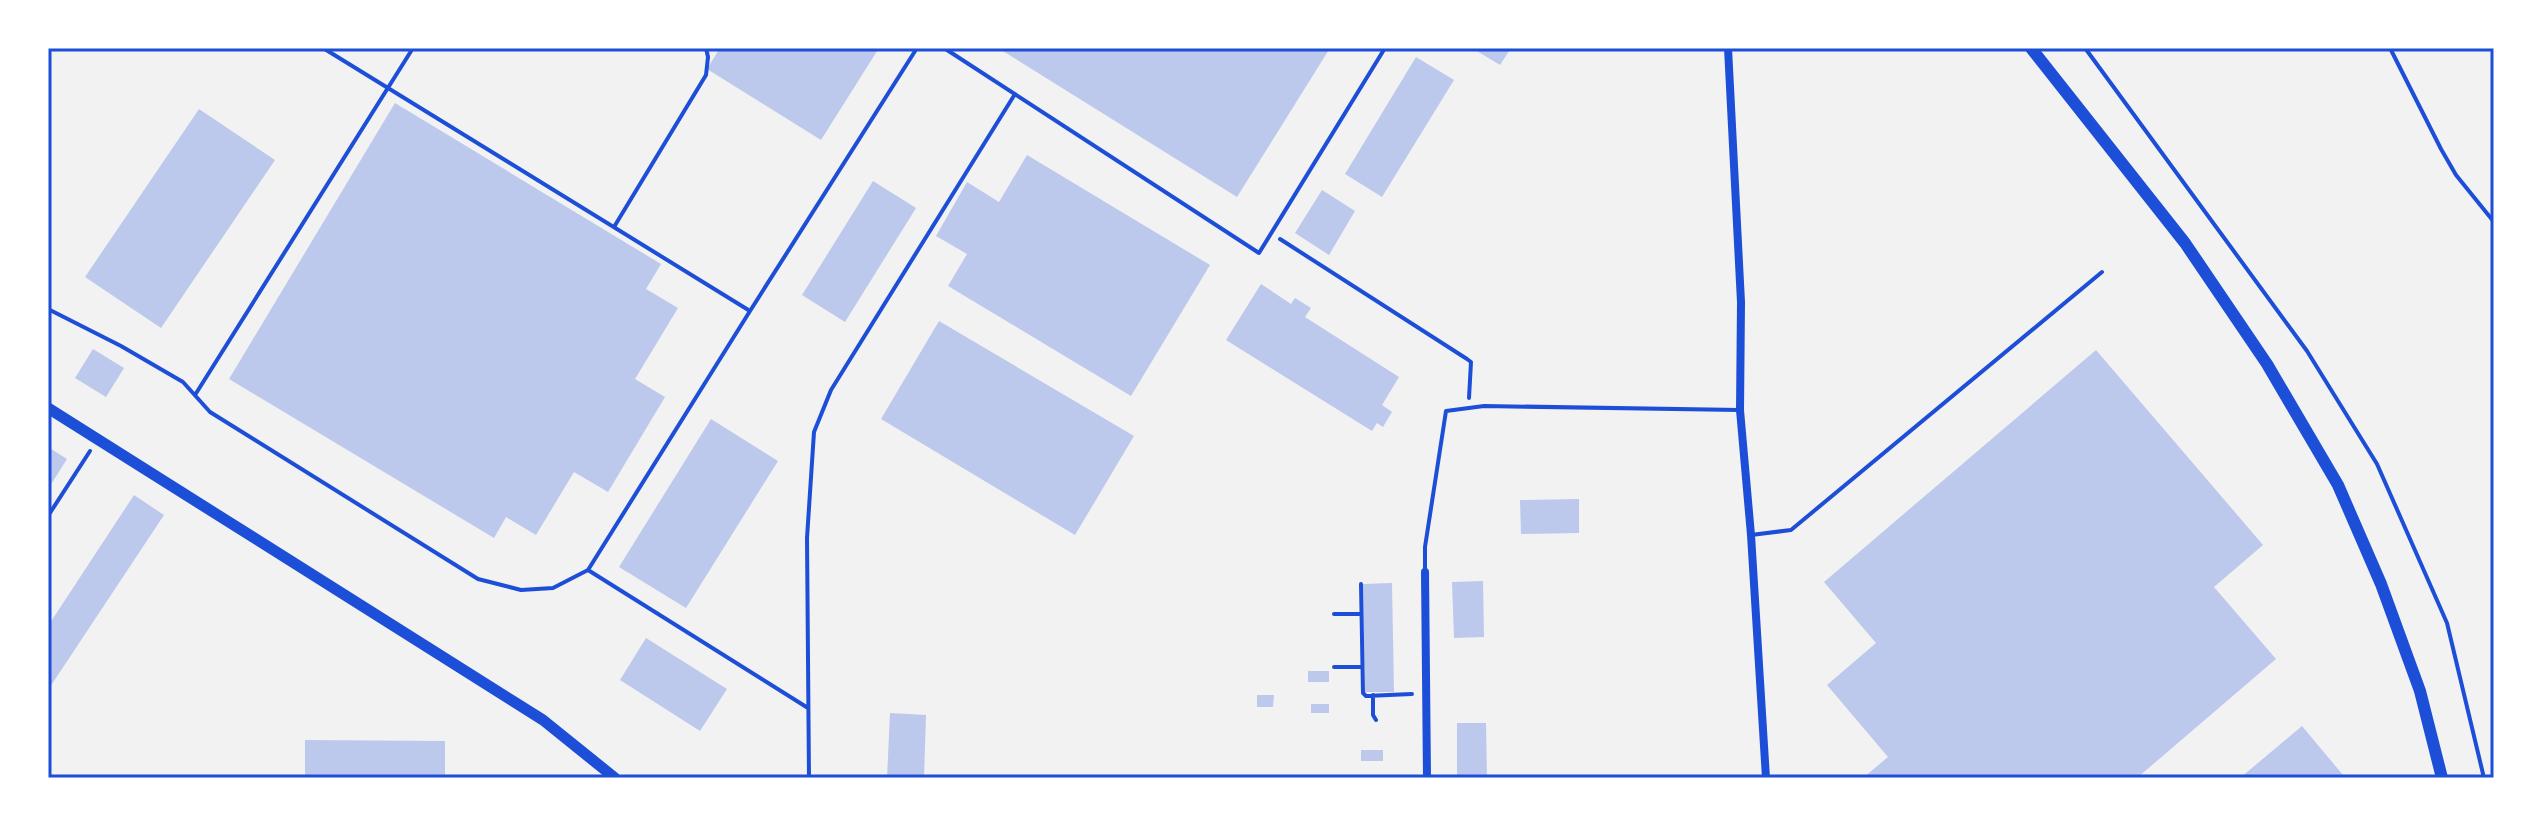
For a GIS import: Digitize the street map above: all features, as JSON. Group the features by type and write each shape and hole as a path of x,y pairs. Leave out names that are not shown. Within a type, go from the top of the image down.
{"main road":[{"path":"2031,48 2185,243 2267,364 2338,485 2381,584 2420,691 2442,778"}],"street":[{"path":"1728,48 1741,302 1740,410 1766,778"},
{"path":"48,408 543,720 615,778"},
{"path":"1425,572 1427,778"}],"lane":[{"path":"323,48 750,311"},
{"path":"195,396 413,48"},
{"path":"614,227 706,75 706,48"},
{"path":"48,309 183,382 210,412 478,579 521,590 553,588 588,570 917,48"},
{"path":"944,48 1259,253 1385,48"},
{"path":"2085,48 2307,351 2377,464 2447,623 2484,778"},
{"path":"809,778 806,579 814,432 831,390 1015,94"},
{"path":"1751,535 1791,530 2102,272"},
{"path":"1425,572 1425,547 1446,411 1484,406 1740,410"},
{"path":"588,570 808,708"}],"path":[{"path":"2390,48 2456,175 2494,222"},
{"path":"1271,233 1471,362 1469,408"},
{"path":"48,516 80,466"},
{"path":"1361,584 1363,693 1366,696 1427,694"},
{"path":"1334,614 1361,614"},
{"path":"1334,667 1362,667"},
{"path":"1373,695 1376,720"}],"building":[{"path":"720,48 879,48 821,140 707,69"},
{"path":"998,48 1330,48 1237,197"},
{"path":"1472,48 1511,48 1500,65"},
{"path":"1416,57 1454,80 1382,197 1345,174"},
{"path":"395,103 661,264 646,289 678,308 635,379 665,397 608,492 574,472 536,535 506,517 494,538 229,379"},
{"path":"199,109 275,160 161,328 85,277"},
{"path":"1027,155 1210,265 1131,396 948,286 967,254 936,236 967,182 999,202"},
{"path":"873,181 916,208 845,322 802,295"},
{"path":"1322,190 1355,211 1329,255 1295,233"},
{"path":"1261,284 1291,304 1295,298 1311,308 1305,317 1399,377 1382,405 1392,412 1383,427 1377,423 1372,431 1226,340"},
{"path":"939,321 1134,436 1075,535 881,419"},
{"path":"93,349 124,368 106,397 75,378"},
{"path":"2096,350 2263,545 2214,587 2276,659 2137,778 1863,778 1888,757 1827,685 1876,643 1824,582"},
{"path":"711,419 778,461 686,608 619,567"},
{"path":"48,447 67,459 48,489"},
{"path":"134,495 164,515 48,690 48,626"},
{"path":"1579,499 1579,533 1521,534 1520,500"},
{"path":"1483,581 1484,637 1454,638 1452,582"},
{"path":"1392,583 1394,692 1365,692 1363,584"},
{"path":"646,638 727,689 700,731 620,680"},
{"path":"1308,671 1329,671 1329,682 1308,682"},
{"path":"1257,695 1274,695 1273,707 1257,707"},
{"path":"1311,704 1329,704 1329,713 1311,713"},
{"path":"890,713 926,715 924,778 887,778"},
{"path":"1457,723 1486,723 1487,778 1457,778"},
{"path":"2302,726 2343,775 2339,778 2240,778"},
{"path":"305,740 445,741 445,778 305,778"},
{"path":"1361,750 1383,750 1383,761 1361,761"}]}
